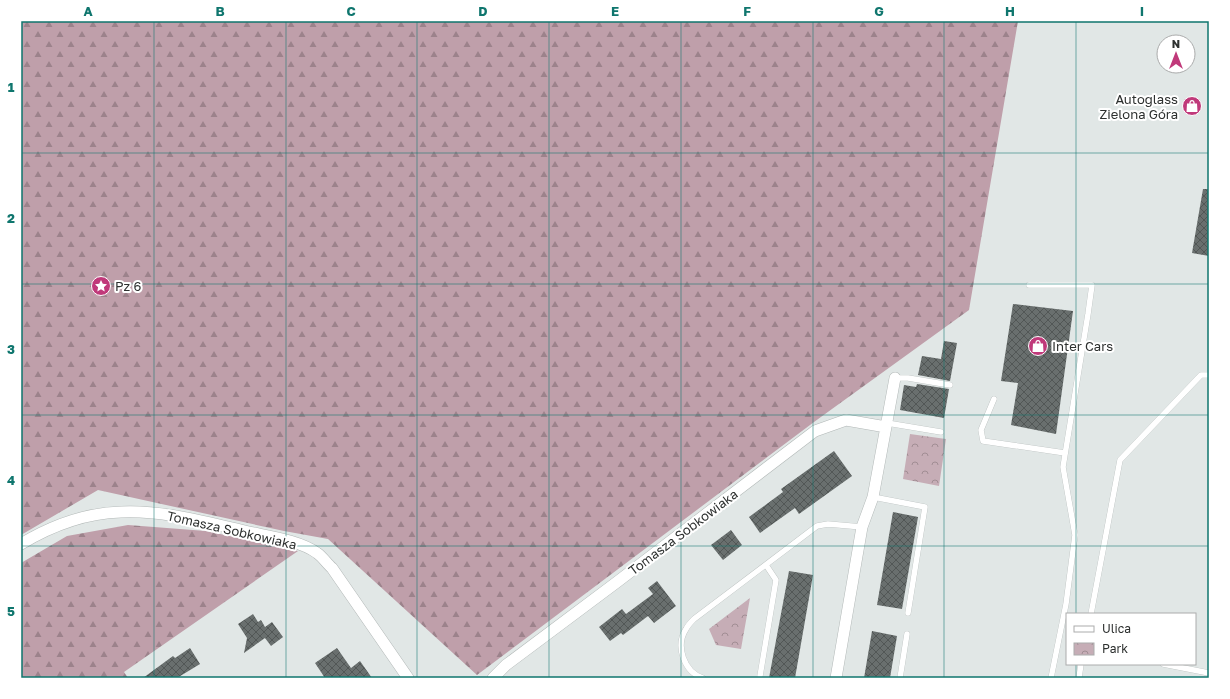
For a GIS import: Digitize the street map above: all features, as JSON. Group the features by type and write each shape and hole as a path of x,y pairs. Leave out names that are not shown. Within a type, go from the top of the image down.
{"street":[{"path":"836,678 862,527 873,497 895,378"},
{"name":"Tomasza Sobkowiaka","path":"493,678 506,665 815,431 846,420 886,425"},
{"name":"Tomasza Sobkowiaka","path":"21,544 63,523 90,516 121,512 151,512 294,542 318,553 332,568 408,678"}],"lane":[{"path":"1029,285 1092,285 1063,467 1075,535 1066,604 1051,678"},
{"path":"1091,613 1120,460 1201,375 1209,376"},
{"path":"895,378 908,378 950,385"},
{"path":"994,399 982,430 983,441 1065,453"},
{"path":"886,425 941,432"},
{"path":"873,497 925,507 908,612"},
{"path":"703,678 697,676 689,668 681,649 682,640 686,629 694,619 817,526 828,524 862,527"},
{"path":"760,676 776,580 766,565"},
{"path":"900,678 907,634"},
{"path":"1079,678 1081,665"},
{"path":"1168,665 1209,673"}],"green space":[{"path":"21,21 1018,21 969,310 814,422 477,675 328,539 284,531 98,490 21,535"},
{"path":"910,434 946,439 939,486 903,479"},
{"path":"128,525 206,531 298,551 124,672 128,678 21,677 21,563 67,536"},
{"path":"750,598 741,649 716,645 709,629"}],"building":[{"path":"1203,189 1209,189 1209,256 1192,253"},
{"name":"Inter Cars","path":"1013,304 1073,311 1056,434 1011,425 1018,383 1001,381"},
{"path":"944,341 957,343 950,381 918,375 922,356 941,359"},
{"path":"917,384 949,389 944,418 900,410 904,385 916,387"},
{"path":"834,451 852,476 799,514 795,508 760,533 749,517 783,492 781,489"},
{"path":"893,512 918,517 902,609 877,605"},
{"path":"731,530 742,545 723,560 711,545"},
{"path":"789,571 813,575 795,678 769,678"},
{"path":"657,581 676,606 654,623 648,616 623,635 621,633 610,641 599,627 622,609 626,614 653,594 648,588"},
{"path":"253,614 258,622 261,620 265,627 272,622 283,637 271,646 265,638 244,653 247,638 238,624"},
{"path":"872,631 897,636 890,678 864,678"},
{"path":"190,648 200,664 177,678 143,678 173,656 175,658"},
{"path":"337,648 351,668 360,661 372,678 325,678 315,663"}],"place":[{"name":"Autoglass Zielona Góra","path":"1192,106"},
{"name":"Pz 6","path":"101,286"},
{"name":"Inter Cars","path":"1038,346"}]}
